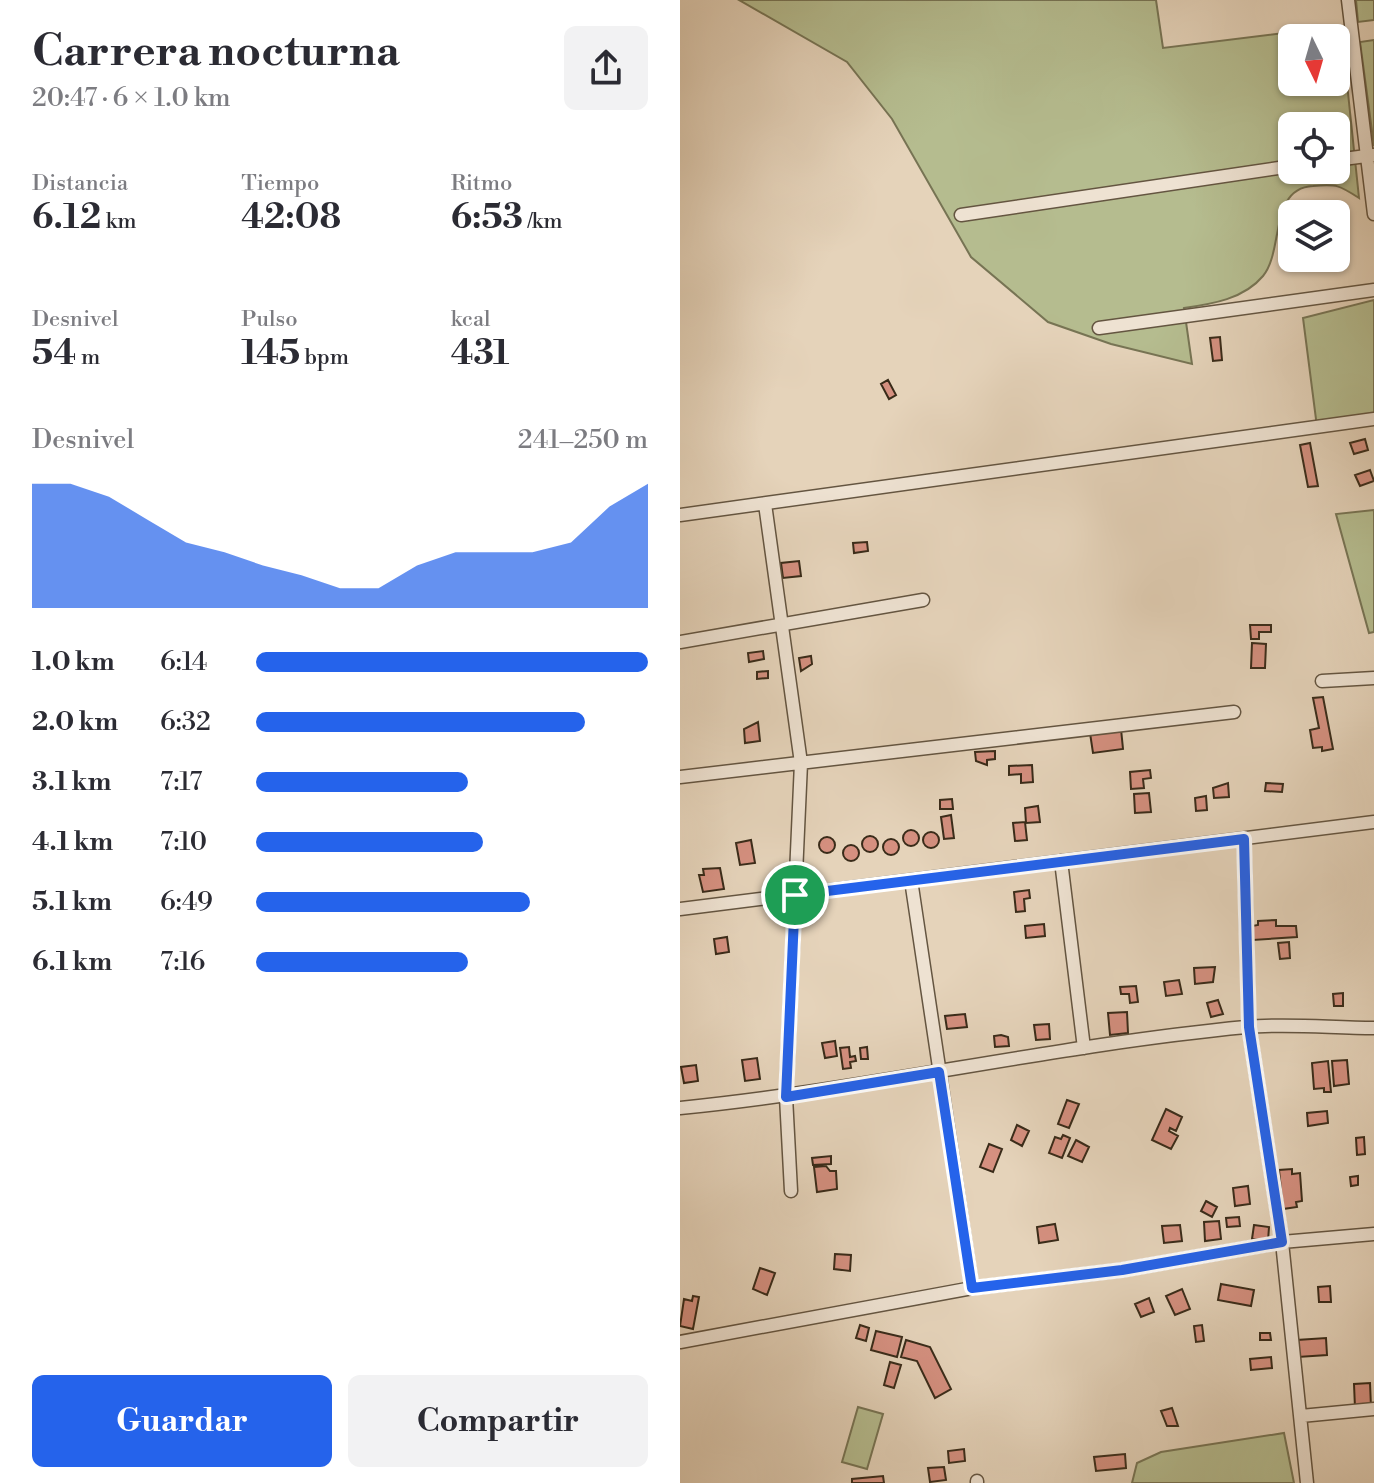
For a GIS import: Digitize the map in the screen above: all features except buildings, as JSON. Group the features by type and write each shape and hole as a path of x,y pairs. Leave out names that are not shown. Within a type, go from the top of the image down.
{"street":[{"path":"1348,0 1370,156 1374,214"},
{"path":"1350,158 1370,156"},
{"path":"961,215 1278,168"},
{"path":"1099,328 1374,290"},
{"path":"680,515 1374,419"},
{"path":"765,504 801,763 786,1097 791,1191"},
{"path":"680,642 782,627 923,600"},
{"path":"1322,681 1374,678"},
{"path":"680,777 1234,712"},
{"path":"680,909 1374,822"},
{"path":"1244,839 1249,1027 1282,1242 1307,1483"},
{"path":"1061,861 1084,1048"},
{"path":"911,880 972,1288"},
{"path":"680,1108 786,1097 1084,1048 1249,1027 1374,1028"},
{"path":"680,1342 972,1288 1122,1270 1282,1242 1374,1234"},
{"path":"1301,1416 1374,1409"}],"green space":[{"path":"739,0 1156,0 1163,48 1278,34 1278,96 1348,96 1350,112 1359,198 1338,186 1328,185 1299,189 1288,200 1278,200 1278,227 1273,252 1263,276 1237,295 1184,308 1192,364 1111,344 1048,322 971,257 892,119 847,62"},
{"path":"1356,0 1374,0 1374,20 1358,22"},
{"path":"1374,40 1374,146 1360,42"},
{"path":"1374,300 1374,414 1317,427 1303,318"},
{"path":"1374,510 1374,632 1369,633 1336,514"},
{"path":"858,1407 883,1414 867,1469 842,1462"},
{"path":"1284,1433 1294,1483 1132,1483 1137,1463 1161,1452"}],"route":[{"path":"1244,839 1247,850 1249,1027 1282,1242 1122,1270 972,1288 939,1072 786,1097 795,895 1244,839"}]}
